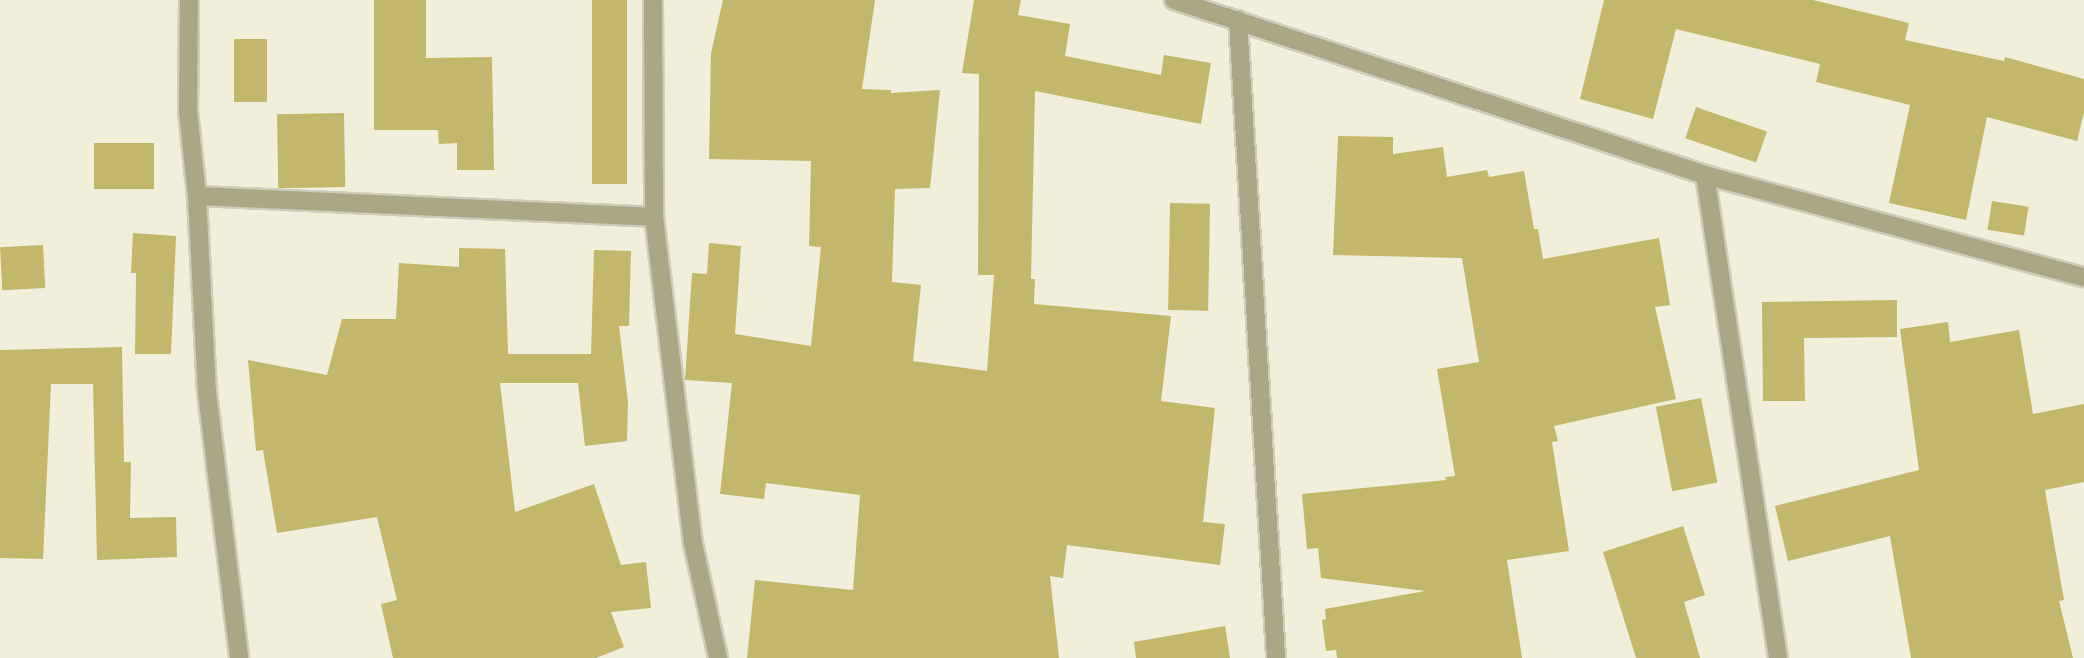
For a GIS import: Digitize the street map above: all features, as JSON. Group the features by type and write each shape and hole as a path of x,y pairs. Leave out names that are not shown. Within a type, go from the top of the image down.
{"street":[{"path":"189,0 188,111 197,196 207,392 239,658"},
{"path":"653,0 654,217 693,543 718,658"},
{"path":"1174,0 1705,175 2084,277"},
{"path":"1238,20 1276,658"},
{"path":"1705,175 1778,658"},
{"path":"197,196 654,217"}],"building":[{"path":"374,0 426,0 426,58 492,57 494,170 457,170 457,143 439,144 438,130 374,130"},
{"path":"592,0 627,0 627,184 592,184"},
{"path":"723,0 875,0 862,89 891,90 891,93 940,90 930,188 895,189 892,282 921,285 913,361 987,371 994,275 978,275 979,74 962,73 974,0 1021,0 1018,15 1070,24 1065,56 1161,75 1164,55 1211,63 1201,124 1035,91 1031,279 1035,279 1034,304 1171,316 1161,401 1215,408 1203,522 1225,524 1220,565 1067,545 1063,578 1050,576 1059,658 747,658 755,580 853,590 860,495 766,483 764,499 720,494 732,383 685,380 692,273 707,274 709,243 741,246 735,334 811,346 821,247 809,246 811,161 709,159 711,53"},
{"path":"1604,0 1813,0 1909,23 1905,40 2004,61 2005,57 2084,79 2084,112 2077,141 1987,117 1966,220 1889,203 1910,105 1816,82 1820,64 1676,29 1653,119 1580,99"},
{"path":"234,39 267,39 267,102 234,102"},
{"path":"1696,107 1767,131 1756,163 1685,138"},
{"path":"344,113 345,187 278,188 277,114"},
{"path":"1338,136 1393,137 1393,154 1443,147 1447,177 1487,170 1489,177 1524,171 1534,229 1538,229 1543,259 1659,238 1670,305 1655,307 1676,399 1554,426 1558,441 1552,442 1569,551 1507,560 1522,658 1337,658 1336,650 1326,651 1322,620 1326,619 1325,609 1425,591 1321,578 1318,548 1307,549 1302,494 1446,480 1445,477 1455,476 1437,369 1479,362 1462,258 1333,255"},
{"path":"94,143 154,143 154,189 94,189"},
{"path":"1992,201 2029,207 2024,235 1987,230"},
{"path":"1170,203 1210,204 1208,311 1168,310"},
{"path":"133,233 176,236 171,354 135,354 136,273 131,273"},
{"path":"43,245 45,288 2,290 0,247"},
{"path":"459,248 505,249 508,354 591,354 594,250 631,251 629,326 619,326 628,402 627,441 585,446 578,383 500,383 515,512 594,484 621,565 646,562 651,608 611,612 624,647 596,658 393,658 381,604 397,600 377,517 277,533 263,450 256,451 248,360 327,375 342,319 396,319 399,263 459,267"},
{"path":"1897,300 1897,337 1804,338 1805,401 1763,401 1762,302"},
{"path":"1948,322 1950,342 2019,330 2033,414 2084,404 2084,482 2045,490 2064,600 2059,601 2073,658 1911,658 1890,536 1788,561 1775,506 1919,470 1900,329"},
{"path":"122,347 124,462 131,462 130,518 176,517 177,557 97,560 93,384 51,384 43,559 0,558 0,350"},
{"path":"1701,398 1717,482 1672,491 1656,407"},
{"path":"1683,526 1705,595 1684,602 1700,658 1636,658 1603,552"},
{"path":"1225,626 1230,658 1136,658 1134,642"}]}
